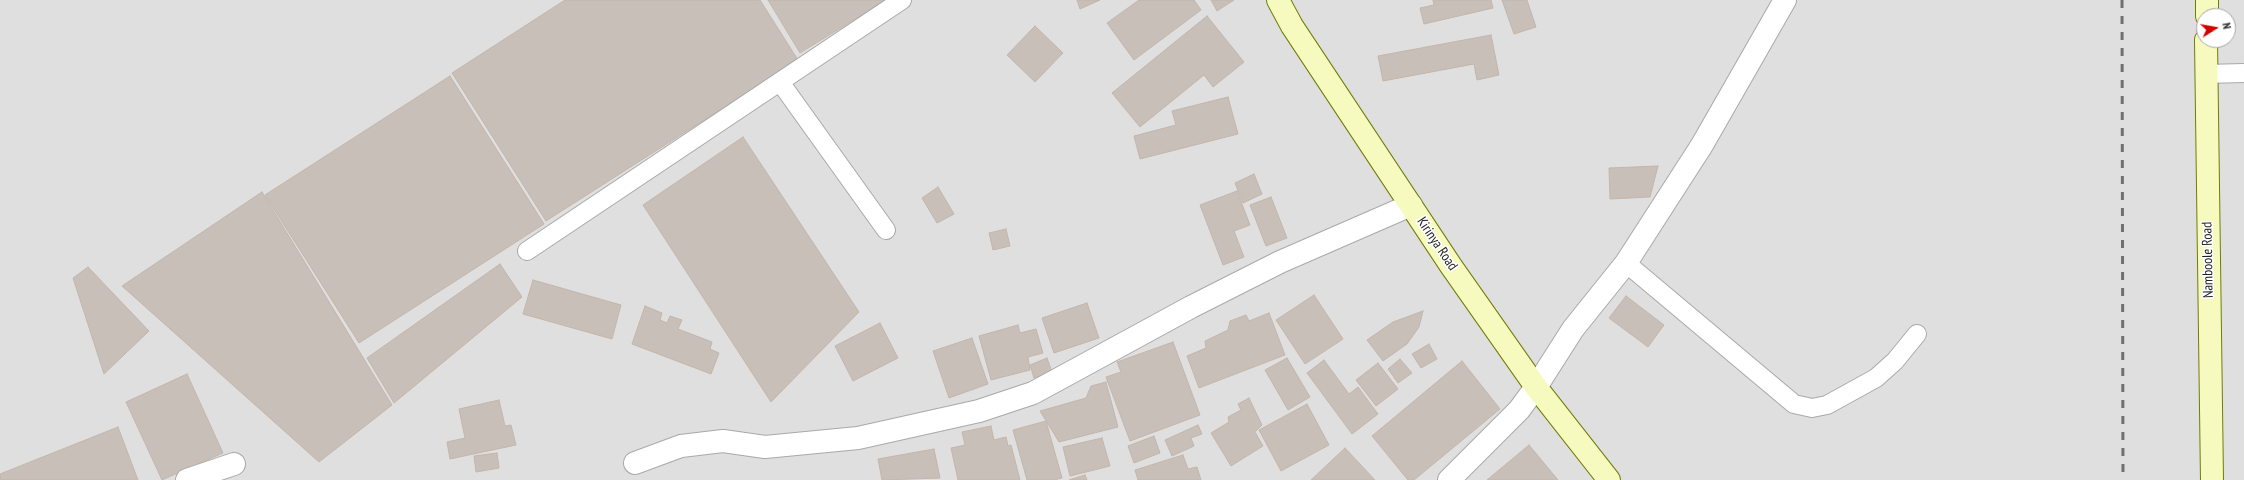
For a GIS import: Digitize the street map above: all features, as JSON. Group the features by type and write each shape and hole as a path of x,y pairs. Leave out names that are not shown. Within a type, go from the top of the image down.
{"main road":[{"name":"Kirinya Road","path":"1278,0 1292,26 1410,204 1536,387 1609,480"},
{"name":"Namboole Road","path":"2206,48 2212,480"}],"street":[{"path":"1449,480 1519,410 1536,387 1573,329 1626,263 1702,145 1785,0"},
{"path":"635,463 682,446 723,441 765,447 858,438 979,411 1027,395 1191,307 1280,262 1410,204"},
{"path":"187,480 234,464"}],"lane":[{"path":"528,251 902,0"},
{"path":"2205,74 2244,73"},
{"path":"780,82 886,230"},
{"path":"1626,263 1794,404 1812,408 1827,405 1876,378 1895,361 1917,334"}],"shaded area":[{"path":"0,0 2244,0 2244,480 0,480"}],"building":[{"path":"565,0 760,0 798,60 546,221 452,73"},
{"path":"768,0 886,0 800,53"},
{"path":"1077,0 1100,0 1080,9"},
{"path":"1139,0 1194,0 1201,10 1134,60 1107,23"},
{"path":"1211,0 1234,0 1217,11"},
{"path":"1433,0 1491,0 1493,8 1424,24 1420,8 1434,5"},
{"path":"1502,0 1527,0 1536,27 1514,34"},
{"path":"1207,16 1244,62 1213,87 1204,75 1140,127 1112,93"},
{"path":"1035,26 1063,53 1035,82 1007,55"},
{"path":"1491,35 1499,75 1477,80 1474,64 1383,81 1378,56"},
{"path":"450,76 544,224 359,343 265,195"},
{"path":"1228,97 1238,134 1140,159 1134,136 1176,125 1172,111"},
{"path":"743,137 859,312 771,402 643,205"},
{"path":"1658,166 1650,197 1610,199 1609,168"},
{"path":"1254,174 1262,194 1243,203 1235,183"},
{"path":"938,187 954,214 937,223 922,198"},
{"path":"1237,191 1250,225 1234,231 1244,257 1223,265 1200,205"},
{"path":"262,192 392,405 319,462 122,286"},
{"path":"1271,197 1287,238 1266,246 1250,205"},
{"path":"1006,229 1010,246 993,250 989,233"},
{"path":"500,264 522,297 394,403 367,358"},
{"path":"88,267 149,331 104,374 73,278"},
{"path":"533,280 621,305 612,339 523,314"},
{"path":"1314,295 1343,339 1305,364 1276,320"},
{"path":"1626,296 1664,325 1648,347 1609,318"},
{"path":"1087,303 1099,338 1054,353 1042,318"},
{"path":"645,306 662,313 660,320 667,323 670,316 682,320 678,329 712,342 710,349 719,353 711,374 632,344"},
{"path":"1423,311 1419,327 1407,344 1383,361 1367,340 1393,322"},
{"path":"1269,313 1285,355 1199,388 1187,356 1206,348 1205,341 1228,330 1230,321 1246,315 1249,321"},
{"path":"880,323 898,358 853,381 835,346"},
{"path":"1018,325 1020,333 1036,329 1043,353 1028,357 1030,370 991,380 979,336"},
{"path":"972,338 988,384 949,398 933,351"},
{"path":"1173,342 1200,415 1130,441 1106,377 1121,372 1117,362"},
{"path":"1429,344 1437,359 1421,368 1412,354"},
{"path":"1047,358 1052,372 1034,378 1030,365"},
{"path":"1287,358 1310,397 1288,410 1265,370"},
{"path":"1400,359 1412,373 1398,383 1388,369"},
{"path":"1324,360 1349,394 1358,387 1378,414 1352,434 1307,373"},
{"path":"1462,361 1500,409 1414,480 1408,480 1372,436"},
{"path":"1378,363 1398,389 1376,406 1356,380"},
{"path":"187,374 223,453 162,480 126,402"},
{"path":"1106,382 1118,427 1059,442 1040,411 1086,398 1091,386"},
{"path":"1249,398 1262,425 1255,432 1263,446 1231,466 1211,433 1229,422 1228,417 1241,410 1238,404"},
{"path":"499,400 505,426 511,425 516,445 450,459 447,442 465,438 459,409"},
{"path":"1307,404 1329,445 1281,471 1259,430"},
{"path":"1046,421 1062,478 1054,480 1027,480 1013,430"},
{"path":"1198,425 1202,434 1191,438 1194,446 1172,456 1165,440"},
{"path":"991,426 994,440 1006,437 1008,446 1011,445 1020,480 958,480 951,448 965,445 962,432"},
{"path":"118,427 138,480 0,480 0,474"},
{"path":"1154,436 1160,453 1134,463 1128,446"},
{"path":"1102,438 1110,466 1070,476 1063,447"},
{"path":"1529,445 1558,480 1487,480"},
{"path":"1345,448 1375,480 1311,480"},
{"path":"934,449 940,478 882,480 878,459"},
{"path":"497,453 499,468 476,472 474,456"},
{"path":"1183,455 1188,469 1197,467 1201,480 1138,480 1135,470"},
{"path":"1085,475 1087,480 1069,480"}],"railway":[{"path":"2122,0 2123,480"}]}
